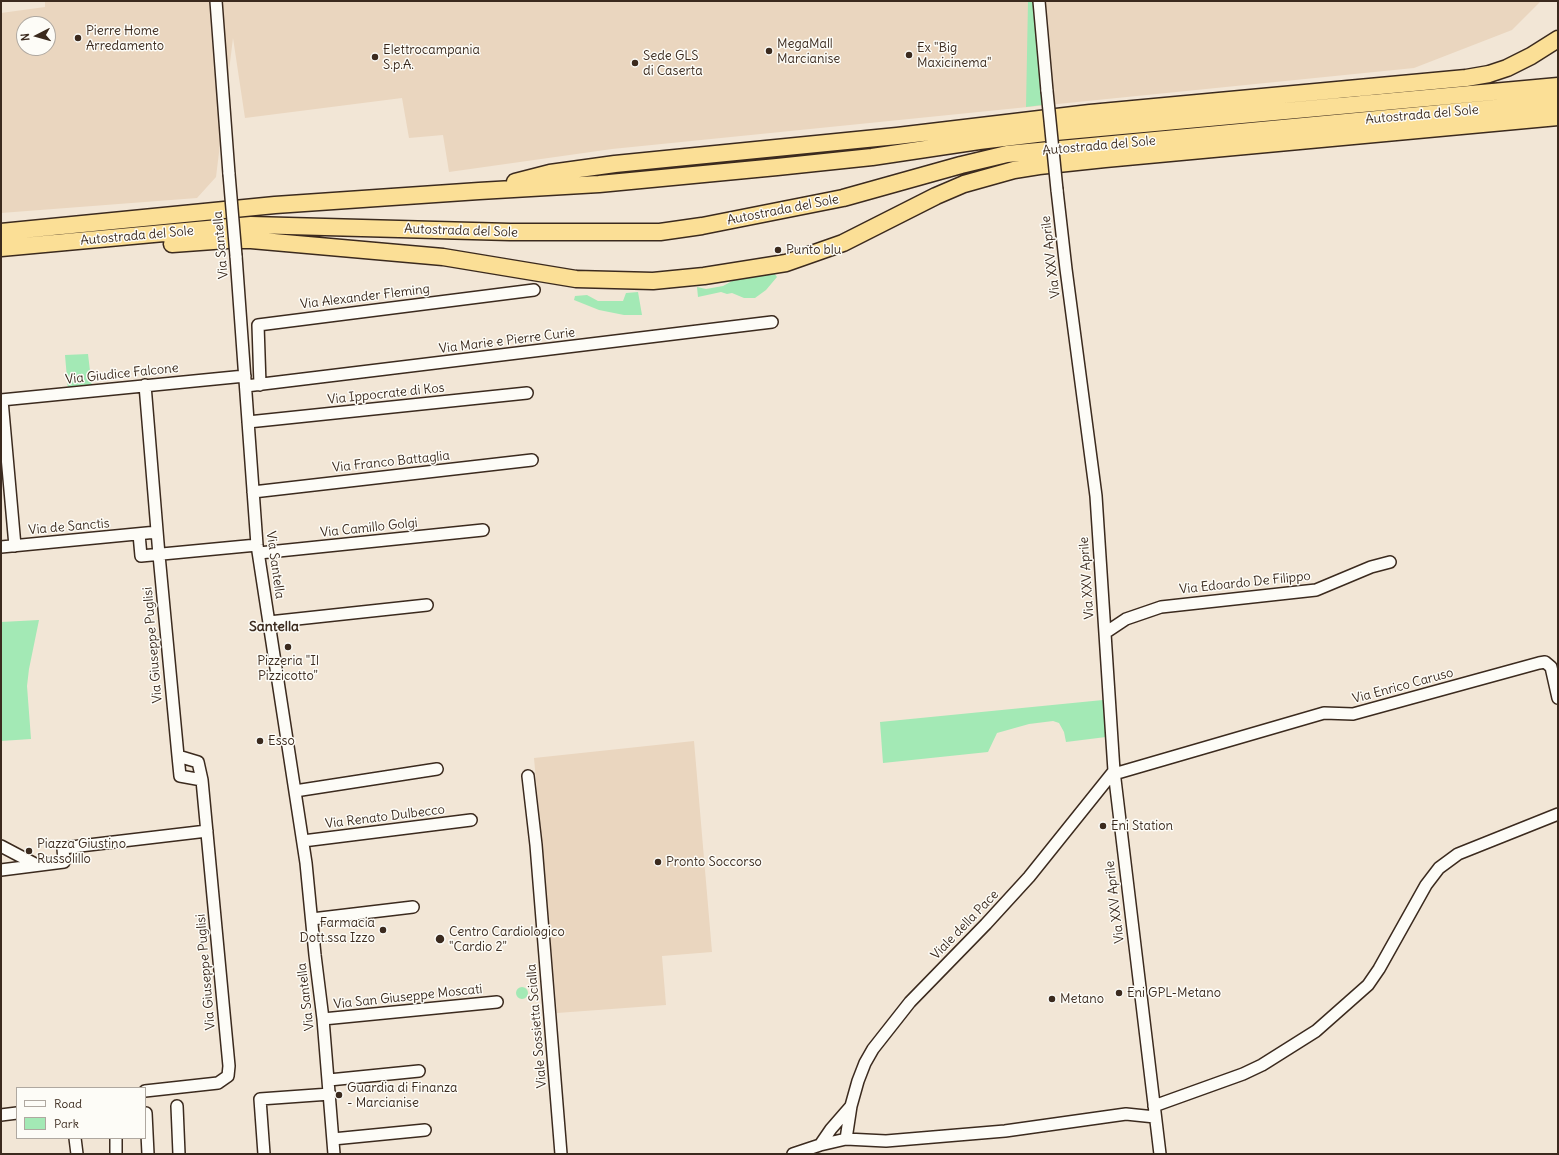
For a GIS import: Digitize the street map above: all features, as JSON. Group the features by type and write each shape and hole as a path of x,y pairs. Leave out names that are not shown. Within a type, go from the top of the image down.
{"highway":[{"path":"479,191 550,173 615,164 898,136 1090,113 1466,78 1489,74 1507,68 1531,56 1558,39"},
{"name":"Autostrada del Sole","path":"1,232 275,205 599,184 864,158 1044,133 1558,86"},
{"name":"Autostrada del Sole","path":"1,248 251,226 510,232 660,232 702,226 843,198 1006,154 1558,102"},
{"path":"62,243 102,246 135,246 227,240 251,240 443,257 576,279 658,280 704,276 794,261 843,243 936,196 976,180 1014,170 1105,159 1558,118"}],"street":[{"name":"Via Santella","path":"216,1 258,549 303,841 323,1019 334,1154"},
{"name":"Via XXV Aprile","path":"1039,1 1066,269 1096,496 1114,773 1160,1154"},
{"name":"Via Alexander Fleming","path":"260,384 258,325 534,290"},
{"name":"Via Marie e Pierre Curie","path":"246,381 260,384 772,322"},
{"name":"Via Giudice Falcone","path":"2,400 145,385 246,381"},
{"name":"Via Giuseppe Puglisi","path":"145,385 159,555 180,776 202,780"},
{"name":"Via Ippocrate di Kos","path":"248,422 527,393"},
{"path":"2,400 15,546"},
{"name":"Via Franco Battaglia","path":"253,492 532,460"},
{"name":"Via Camillo Golgi","path":"258,549 483,530"},
{"name":"Via de Sanctis","path":"1,547 157,532"},
{"path":"139,534 141,556 258,549"},
{"name":"Via Edoardo De Filippo","path":"1105,633 1126,619 1161,607 1316,590 1371,567 1390,562"},
{"path":"269,622 426,605"},
{"name":"Via Enrico Caruso","path":"1114,773 1324,713 1353,714 1539,663 1545,662 1550,667 1558,698"},
{"name":"Via Giuseppe Puglisi","path":"146,1091 218,1084 228,1076 229,1066 202,780 198,762 178,756"},
{"path":"295,791 437,769"},
{"name":"Viale della Pace","path":"851,1106 865,1063 889,1027 910,1002 986,924 1029,877 1114,773"},
{"name":"Viale Sossietta Scialla","path":"528,776 536,845 561,1154"},
{"path":"793,1154 820,1145 846,1139 886,1141 1004,1131 1154,1111 1262,1066 1316,1031 1368,985 1379,969 1426,885 1439,868 1458,854 1558,814"},
{"name":"Via Renato Dulbecco","path":"303,841 471,820"},
{"path":"1,870 64,862 63,848 207,831"},
{"path":"1,846 37,865"},
{"path":"312,919 413,907"},
{"name":"Via San Giuseppe Moscati","path":"323,1019 497,1002"},
{"path":"329,1080 419,1071"},
{"path":"264,1154 260,1099 330,1094"},
{"path":"177,1106 179,1154"},
{"path":"846,1139 851,1106"},
{"path":"820,1145 831,1129 851,1106"},
{"path":"1,1115 16,1113"},
{"path":"146,1113 148,1154"},
{"path":"333,1140 425,1130"},
{"path":"75,1139 77,1154"},
{"path":"116,1139 116,1154"}],"shaded area":[{"path":"45,1 1541,1 1512,30 1414,68 612,149 449,172 443,135 409,138 402,98 245,118 233,38 216,177 197,198 1,213 1,13 45,7"},
{"path":"694,741 712,952 662,956 666,1005 557,1013 534,758"}],"green space":[{"path":"1028,1 1034,1 1042,105 1026,107"},
{"path":"774,273 777,277 766,290 755,298 744,298 732,293 727,294 721,292 698,297 697,287 706,289 723,286 734,280"},
{"path":"638,292 642,315 624,315 599,310 574,300 575,296 587,295 598,301 623,301 626,293"},
{"path":"88,354 92,388 68,390 65,355"},
{"path":"39,620 27,686 31,739 1,741 1,622"},
{"path":"1103,700 1106,737 1066,742 1064,732 1059,723 1053,721 1029,724 997,733 988,752 883,763 880,722"},
{"path":"520,987 524,987 528,993 524,999 520,999 516,995 516,991"}],"place":[{"name":"Pierre Home Arredamento","path":"78,38"},
{"name":"MegaMall Marcianise","path":"769,51"},
{"name":"Ex \"Big Maxicinema\"","path":"909,55"},
{"name":"Elettrocampania S.p.A.","path":"375,57"},
{"name":"Sede GLS di Caserta","path":"635,63"},
{"name":"Punto blu","path":"778,250"},
{"name":"Pizzeria \"Il Pizzicotto\"","path":"288,647"},
{"name":"Esso","path":"260,741"},
{"name":"Eni Station","path":"1103,826"},
{"name":"Piazza Giustino Russolillo","path":"29,851"},
{"name":"Pronto Soccorso","path":"658,862"},
{"name":"Farmacia Dott.ssa Izzo","path":"383,930"},
{"name":"Centro Cardiologico \"Cardio 2\"","path":"440,939"},
{"name":"Eni GPL-Metano","path":"1119,993"},
{"name":"Metano","path":"1052,999"},
{"name":"Guardia di Finanza - Marcianise","path":"339,1095"}],"district":[{"name":"Santella","path":"274,627"}]}
